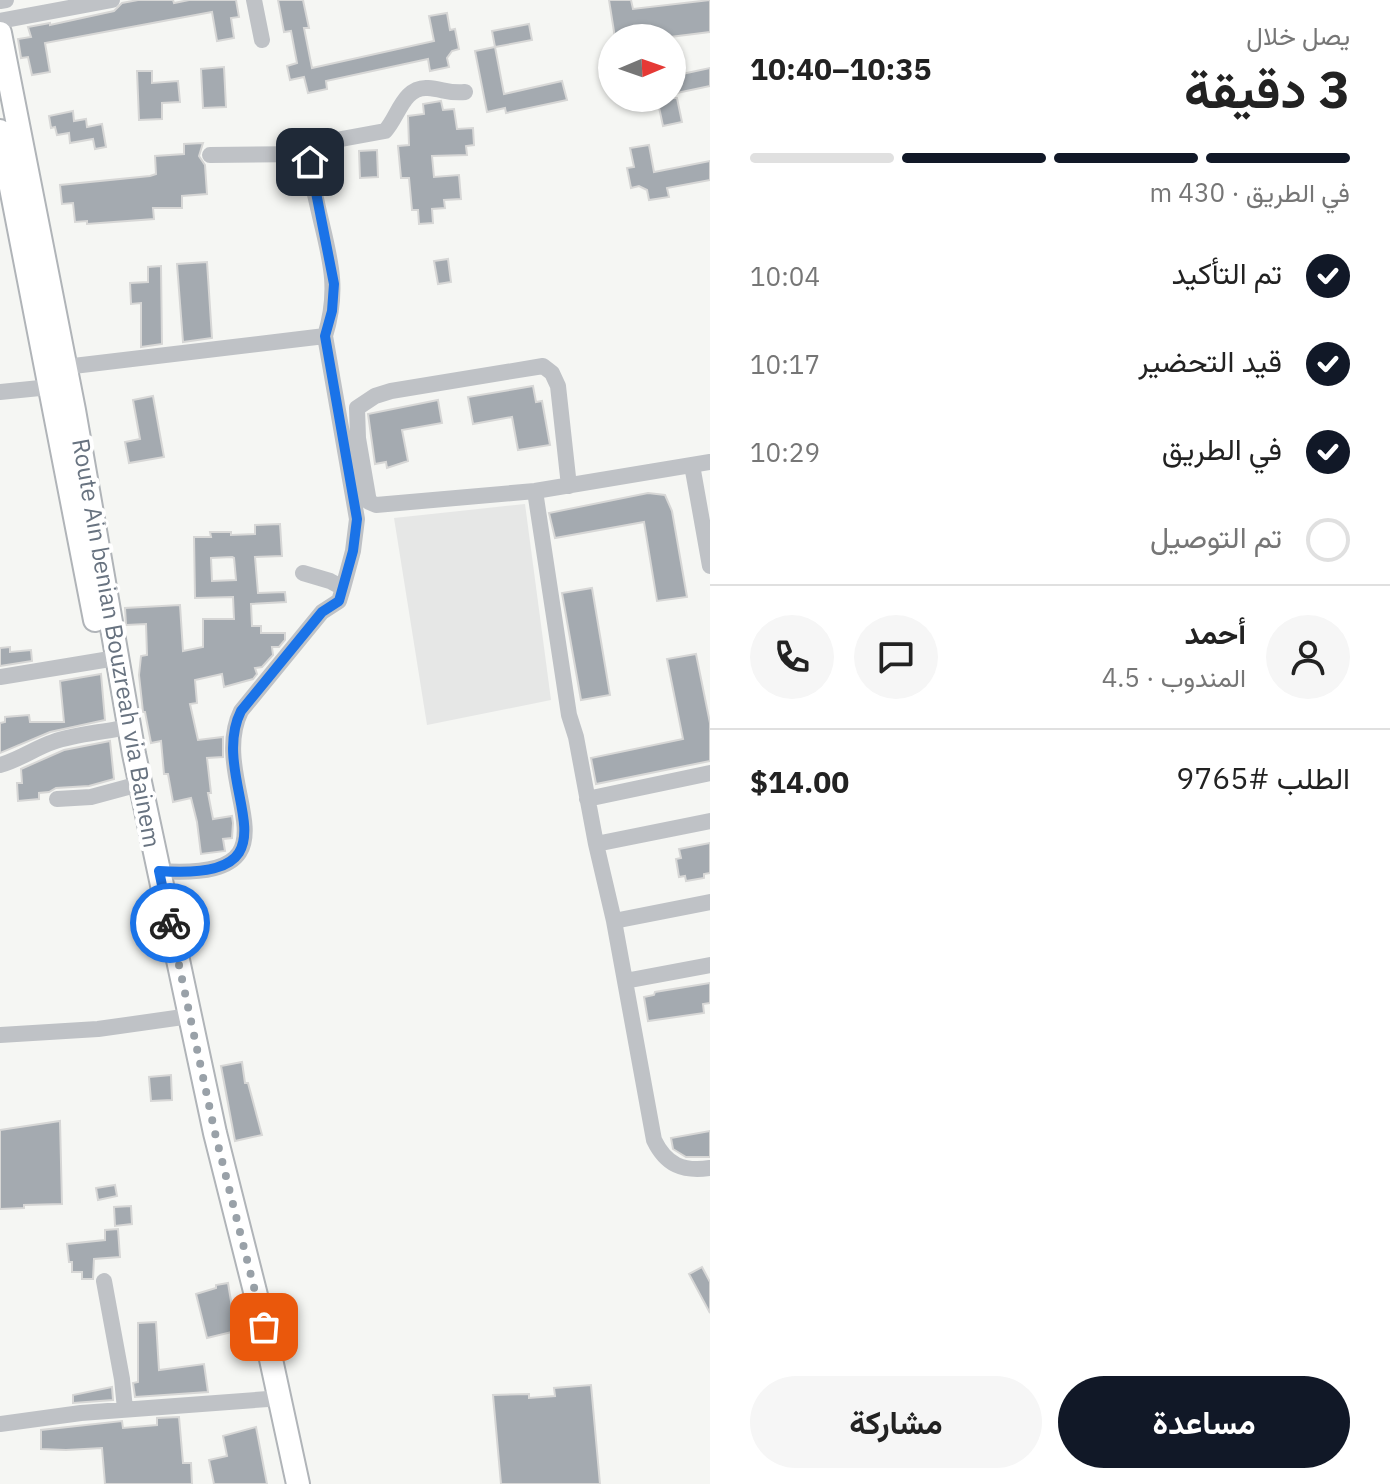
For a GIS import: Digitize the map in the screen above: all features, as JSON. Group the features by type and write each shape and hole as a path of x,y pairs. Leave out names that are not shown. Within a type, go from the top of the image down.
{"main road":[{"name":"Route Ain benian Bouzreah via Bainem","path":"0,33 65,367 128,787 298,1484"},
{"name":"Route Ain benian Bouzreah via Bainem","path":"0,133 50,387 159,871 196,1113 268,1399 284,1484"}],"street":[{"path":"0,1 6,0"},
{"path":"0,21 112,0"},
{"path":"254,0 262,40"},
{"path":"210,155 311,154 325,142 385,131 409,95 425,87 455,94 465,92"},
{"path":"159,871 207,870 234,859 242,851 245,832 234,756 237,719 322,612 339,601 353,551 357,519 325,336 332,311 334,284 311,176 311,154"},
{"path":"65,367 325,336"},
{"path":"357,519 369,502 358,438 357,408 375,396 391,391 543,366 552,373 558,386 569,486"},
{"path":"0,392 50,387"},
{"path":"369,502 376,505 535,491 710,462"},
{"path":"692,465 710,566"},
{"path":"535,491 566,700 614,921 654,1140 660,1153 671,1164 696,1170 710,1168"},
{"path":"303,573 343,588"},
{"path":"0,677 110,659"},
{"path":"0,765 57,741 117,729"},
{"path":"587,799 710,773"},
{"path":"57,799 91,797 128,787"},
{"path":"596,844 710,821"},
{"path":"614,921 710,902"},
{"path":"625,981 710,965"},
{"path":"0,1035 98,1029 183,1018"},
{"path":"104,1281 125,1409"},
{"path":"0,1424 125,1409 268,1399"}],"shaded area":[{"path":"525,504 551,700 427,725 394,518"}],"building":[{"path":"173,0 174,3 236,0 239,17 231,18 234,38 217,41 212,12 45,43 50,72 32,75 28,57 21,58 18,39 31,37 28,27 114,11 122,3"},
{"path":"278,0 303,0 309,28 304,28 312,68 434,41 429,16 447,13 450,30 455,29 459,49 452,51 447,58 449,67 430,71 428,59 326,81 327,89 308,93 304,77 290,80 287,66 297,63 291,31 284,32"},
{"path":"609,0 631,0 633,9 710,0 710,32 686,35 686,24 613,24"},
{"path":"529,24 532,40 495,47 492,31"},
{"path":"495,47 504,94 562,81 567,100 506,113 505,108 487,112 475,51"},
{"path":"224,67 226,107 203,108 201,69"},
{"path":"710,68 710,86 686,91 686,73"},
{"path":"137,71 152,71 152,83 178,81 180,102 162,103 162,119 139,120"},
{"path":"441,101 443,110 454,109 457,129 473,128 474,145 466,146 467,155 432,156 434,177 459,175 461,199 444,200 445,208 432,209 433,223 419,224 418,210 412,210 409,178 401,178 398,146 409,145 408,116 424,114 423,104"},
{"path":"73,111 74,121 86,119 87,127 102,124 106,147 95,149 93,139 70,143 69,133 57,135 55,127 51,128 49,116"},
{"path":"660,112 680,112 682,122 663,126"},
{"path":"203,143 199,156 205,165 207,194 182,196 182,208 153,208 154,219 87,224 87,221 75,222 73,203 62,204 60,185 150,176 156,174 155,156 184,154 184,144"},
{"path":"649,145 654,172 710,161 710,180 667,188 669,197 649,200 647,190 639,186 631,188 627,168 634,167 630,148"},
{"path":"377,150 378,177 360,178 359,151"},
{"path":"448,259 451,282 438,284 434,261"},
{"path":"207,262 212,338 183,342 177,264"},
{"path":"161,266 162,344 141,347 141,303 131,304 130,283 148,282 148,267"},
{"path":"533,386 536,402 542,401 550,445 518,450 512,417 473,424 468,397"},
{"path":"153,396 164,457 129,463 125,442 140,439 133,400"},
{"path":"438,400 442,423 402,430 408,461 387,468 386,462 375,464 368,414"},
{"path":"648,493 665,495 672,511 687,597 657,601 644,522 555,538 549,513"},
{"path":"280,524 282,556 255,557 258,593 285,592 286,602 251,604 252,626 261,626 261,633 285,633 285,640 279,647 272,647 273,655 262,667 255,668 257,674 253,679 224,687 222,674 195,680 197,703 190,704 198,740 223,737 223,757 207,758 211,793 208,793 213,819 232,816 233,823 232,838 223,839 225,851 201,854 191,798 173,802 168,774 164,774 161,741 151,743 143,712 139,675 141,656 147,655 146,624 126,625 125,608 180,605 183,651 203,647 203,619 234,619 233,597 195,598 194,537 211,537 210,532 255,534 255,525","holes":["211,558 234,558 236,580 212,581"]},
{"path":"592,588 610,695 581,700 562,593"},
{"path":"10,647 10,652 31,650 32,661 0,666 0,648"},
{"path":"696,654 710,723 710,761 596,784 591,758 683,739 667,659"},
{"path":"101,674 105,720 50,732 0,753 0,723 5,722 5,717 29,715 30,722 64,722 60,681"},
{"path":"110,741 114,779 89,786 56,788 39,793 39,799 18,801 17,783 22,783 21,769 64,750"},
{"path":"710,843 710,873 704,874 704,878 686,881 685,876 679,877 676,859 681,858 679,849"},
{"path":"710,983 710,1003 703,1004 704,1013 648,1021 644,997 655,992"},
{"path":"242,1062 245,1083 248,1083 262,1135 235,1141 221,1066"},
{"path":"171,1075 172,1100 151,1101 149,1077"},
{"path":"60,1121 62,1204 0,1209 0,1130"},
{"path":"710,1131 710,1157 686,1157 673,1149 671,1138"},
{"path":"115,1185 117,1196 98,1200 96,1188"},
{"path":"131,1206 132,1224 115,1226 114,1207"},
{"path":"118,1229 120,1257 94,1259 93,1279 82,1279 82,1272 72,1272 67,1244 105,1240 105,1230"},
{"path":"702,1267 710,1282 710,1313 689,1274"},
{"path":"228,1283 236,1331 207,1338 196,1294"},
{"path":"156,1322 159,1370 204,1364 208,1392 135,1397 133,1383 138,1382 138,1323"},
{"path":"591,1385 600,1484 501,1484 493,1395 529,1394 529,1398 555,1396 554,1388"},
{"path":"112,1387 113,1400 73,1403 73,1395"},
{"path":"179,1417 183,1463 191,1463 192,1484 105,1484 102,1448 41,1449 41,1430 122,1421 123,1428 157,1425 157,1418"},
{"path":"256,1427 267,1484 214,1484 209,1460 227,1456 223,1436"}],"way so far":[{"path":"170,923 215,1133 264,1327"}],"route":[{"path":"170,923 159,871 197,872 218,867 234,859 244,847 245,832 233,740 237,719 322,612 339,601 353,551 357,519 352,479 325,336 332,311 334,284 310,162"}]}
